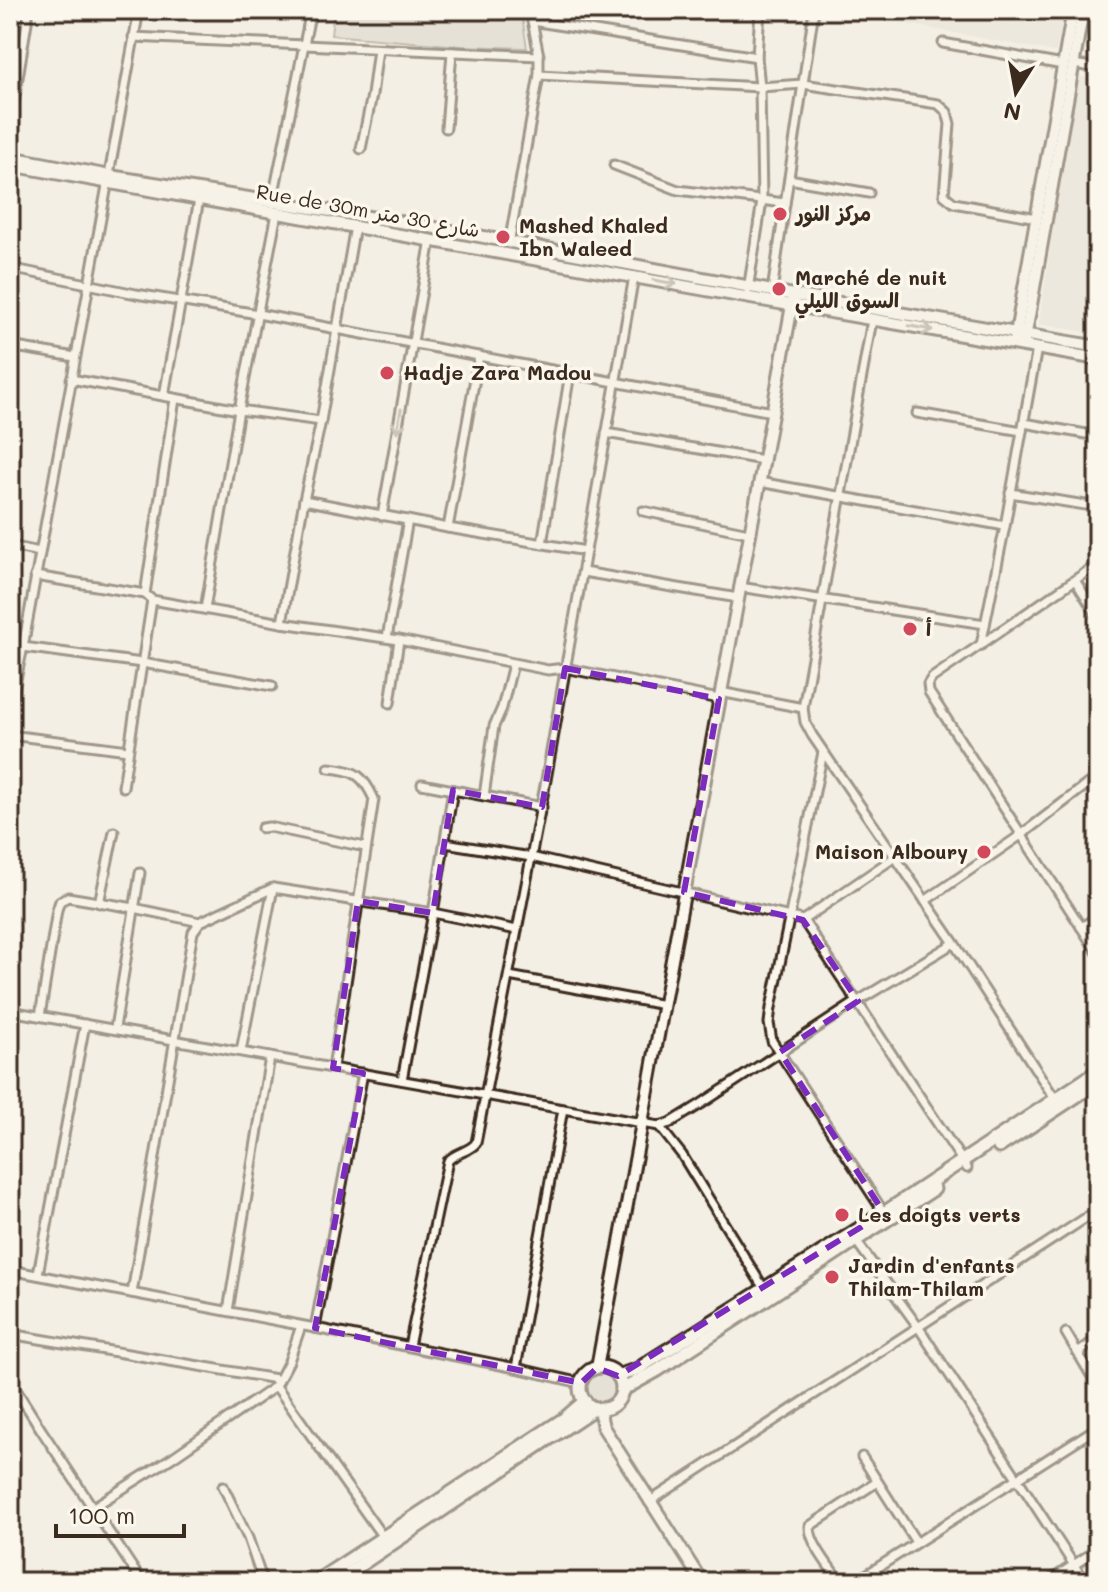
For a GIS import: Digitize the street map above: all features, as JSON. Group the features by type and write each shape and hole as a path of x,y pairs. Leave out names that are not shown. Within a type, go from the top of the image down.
{"main road":[{"path":"618,1376 638,1369 766,1293 1058,1103 1098,1071"},
{"path":"1058,1103 1098,1082"},
{"path":"853,1237 884,1213 965,1165"},
{"path":"622,1390 618,1376 609,1369 597,1368 587,1373 580,1393 593,1406 605,1409 617,1402 622,1390 658,1370 766,1293"},
{"path":"315,1582 386,1542 593,1406"},
{"path":"335,1582 386,1542"}],"street":[{"path":"10,127 29,10"},
{"path":"10,708 139,10"},
{"path":"205,609 311,10"},
{"path":"507,254 539,75 539,56 530,10"},
{"path":"747,292 762,201 757,57 760,10"},
{"path":"772,291 814,10"},
{"path":"1020,339 1068,64 1073,10"},
{"path":"1020,339 1037,218 1068,64 1083,10"},
{"path":"532,21 757,57"},
{"path":"133,37 539,56"},
{"path":"943,43 1098,68"},
{"path":"361,149 378,49"},
{"path":"446,128 452,52"},
{"path":"539,75 760,87 803,84 938,104 947,112 950,124 944,195 954,203 1037,218"},
{"path":"10,139 12,160"},
{"name":"Rue de 30m شارع 30 متر","path":"12,160 199,199 425,226 747,292 772,291 793,300 872,320 1098,347"},
{"path":"614,165 678,190 785,203"},
{"path":"789,179 869,193"},
{"name":"Rue de 30m شارع 30 متر","path":"108,180 274,208 507,254 1020,339 1037,348 1098,359"},
{"path":"164,396 199,199"},
{"path":"282,623 355,226"},
{"path":"382,516 431,240"},
{"path":"10,268 772,412"},
{"path":"409,1346 448,1161 475,1146 486,1094 542,807 634,276"},
{"path":"597,1368 793,300"},
{"path":"872,320 803,708 805,722 1058,1103"},
{"path":"10,346 75,357"},
{"path":"980,646 1037,348"},
{"path":"448,528 479,356"},
{"path":"542,544 570,373"},
{"path":"71,379 239,410 321,421"},
{"path":"123,787 175,399"},
{"path":"917,413 1086,434"},
{"path":"606,433 763,460"},
{"path":"759,482 1005,526"},
{"path":"1010,493 1098,507"},
{"path":"304,500 586,551"},
{"path":"643,511 749,533"},
{"path":"387,638 408,520"},
{"path":"10,546 40,552"},
{"path":"1098,564 932,678 928,684 929,692 1098,953"},
{"path":"583,572 822,600 985,624"},
{"path":"35,576 282,623 399,640 513,664 548,670 565,668 803,708"},
{"path":"1075,580 1098,617"},
{"path":"390,703 399,640"},
{"path":"23,647 142,663 272,686"},
{"path":"10,656 21,658"},
{"path":"484,796 494,726 513,664"},
{"path":"10,735 128,750"},
{"path":"823,752 769,1023 772,1041 884,1213"},
{"path":"329,768 355,773 367,783 374,799 333,1068"},
{"path":"925,901 1021,835 1098,776"},
{"path":"422,784 542,807"},
{"path":"402,1080 453,790"},
{"path":"262,828 365,847"},
{"path":"99,903 114,832"},
{"path":"445,843 531,857 803,920 965,1165"},
{"path":"803,920 895,857"},
{"path":"115,1028 140,873"},
{"path":"132,1293 193,932 200,922 273,888 433,913 517,930"},
{"path":"241,1051 273,888"},
{"path":"40,1016 60,901 68,897 200,922"},
{"path":"1081,927 1098,917"},
{"path":"10,1011 659,1126 691,1111 858,1001 954,943"},
{"path":"509,976 664,1005"},
{"path":"38,1274 85,1024"},
{"path":"228,1311 270,1057"},
{"path":"315,1328 363,1073"},
{"path":"516,1368 563,1109"},
{"path":"659,1126 682,1155 766,1293"},
{"path":"649,1502 1098,1210"},
{"path":"853,1237 919,1328 1085,1582"},
{"path":"10,1270 409,1346 581,1383"},
{"path":"92,1508 276,1386 297,1344 301,1326"},
{"path":"1066,1333 1098,1387"},
{"path":"10,1334 276,1379 276,1386 386,1542"},
{"path":"1078,1353 1098,1338"},
{"path":"10,1380 142,1582"},
{"path":"593,1406 649,1502 702,1582"},
{"path":"855,1582 1098,1427"},
{"path":"862,1457 916,1542"},
{"path":"840,1582 812,1539 810,1526 877,1482"},
{"path":"223,1486 248,1538 263,1582"},
{"path":"1048,1582 1098,1549"}],"highlighted area":[{"path":"565,668 719,699 684,892 803,920 858,1001 780,1052 884,1213 618,1376 597,1368 581,1383 315,1328 363,1073 333,1068 358,901 433,913 453,790 542,807"}],"shaded area":[{"path":"334,10 521,10 527,48 331,35"},
{"path":"894,10 1064,10 1056,52 892,21"},
{"path":"1076,76 1098,80 1098,334 1039,324"},
{"path":"601,1373 611,1377 615,1387 611,1397 601,1401 591,1397 587,1387 591,1377"}],"place":[{"name":"مركز النور","path":"780,214"},
{"name":"Mashed Khaled Ibn Waleed","path":"503,237"},
{"name":"Marché de nuit السوق الليلي","path":"779,289"},
{"name":"Hadje Zara Madou","path":"387,373"},
{"name":"أ","path":"910,629"},
{"name":"Maison Alboury","path":"984,852"},
{"name":"Les doigts verts","path":"842,1215"},
{"name":"Jardin d'enfants Thilam-Thilam","path":"832,1277"}]}
